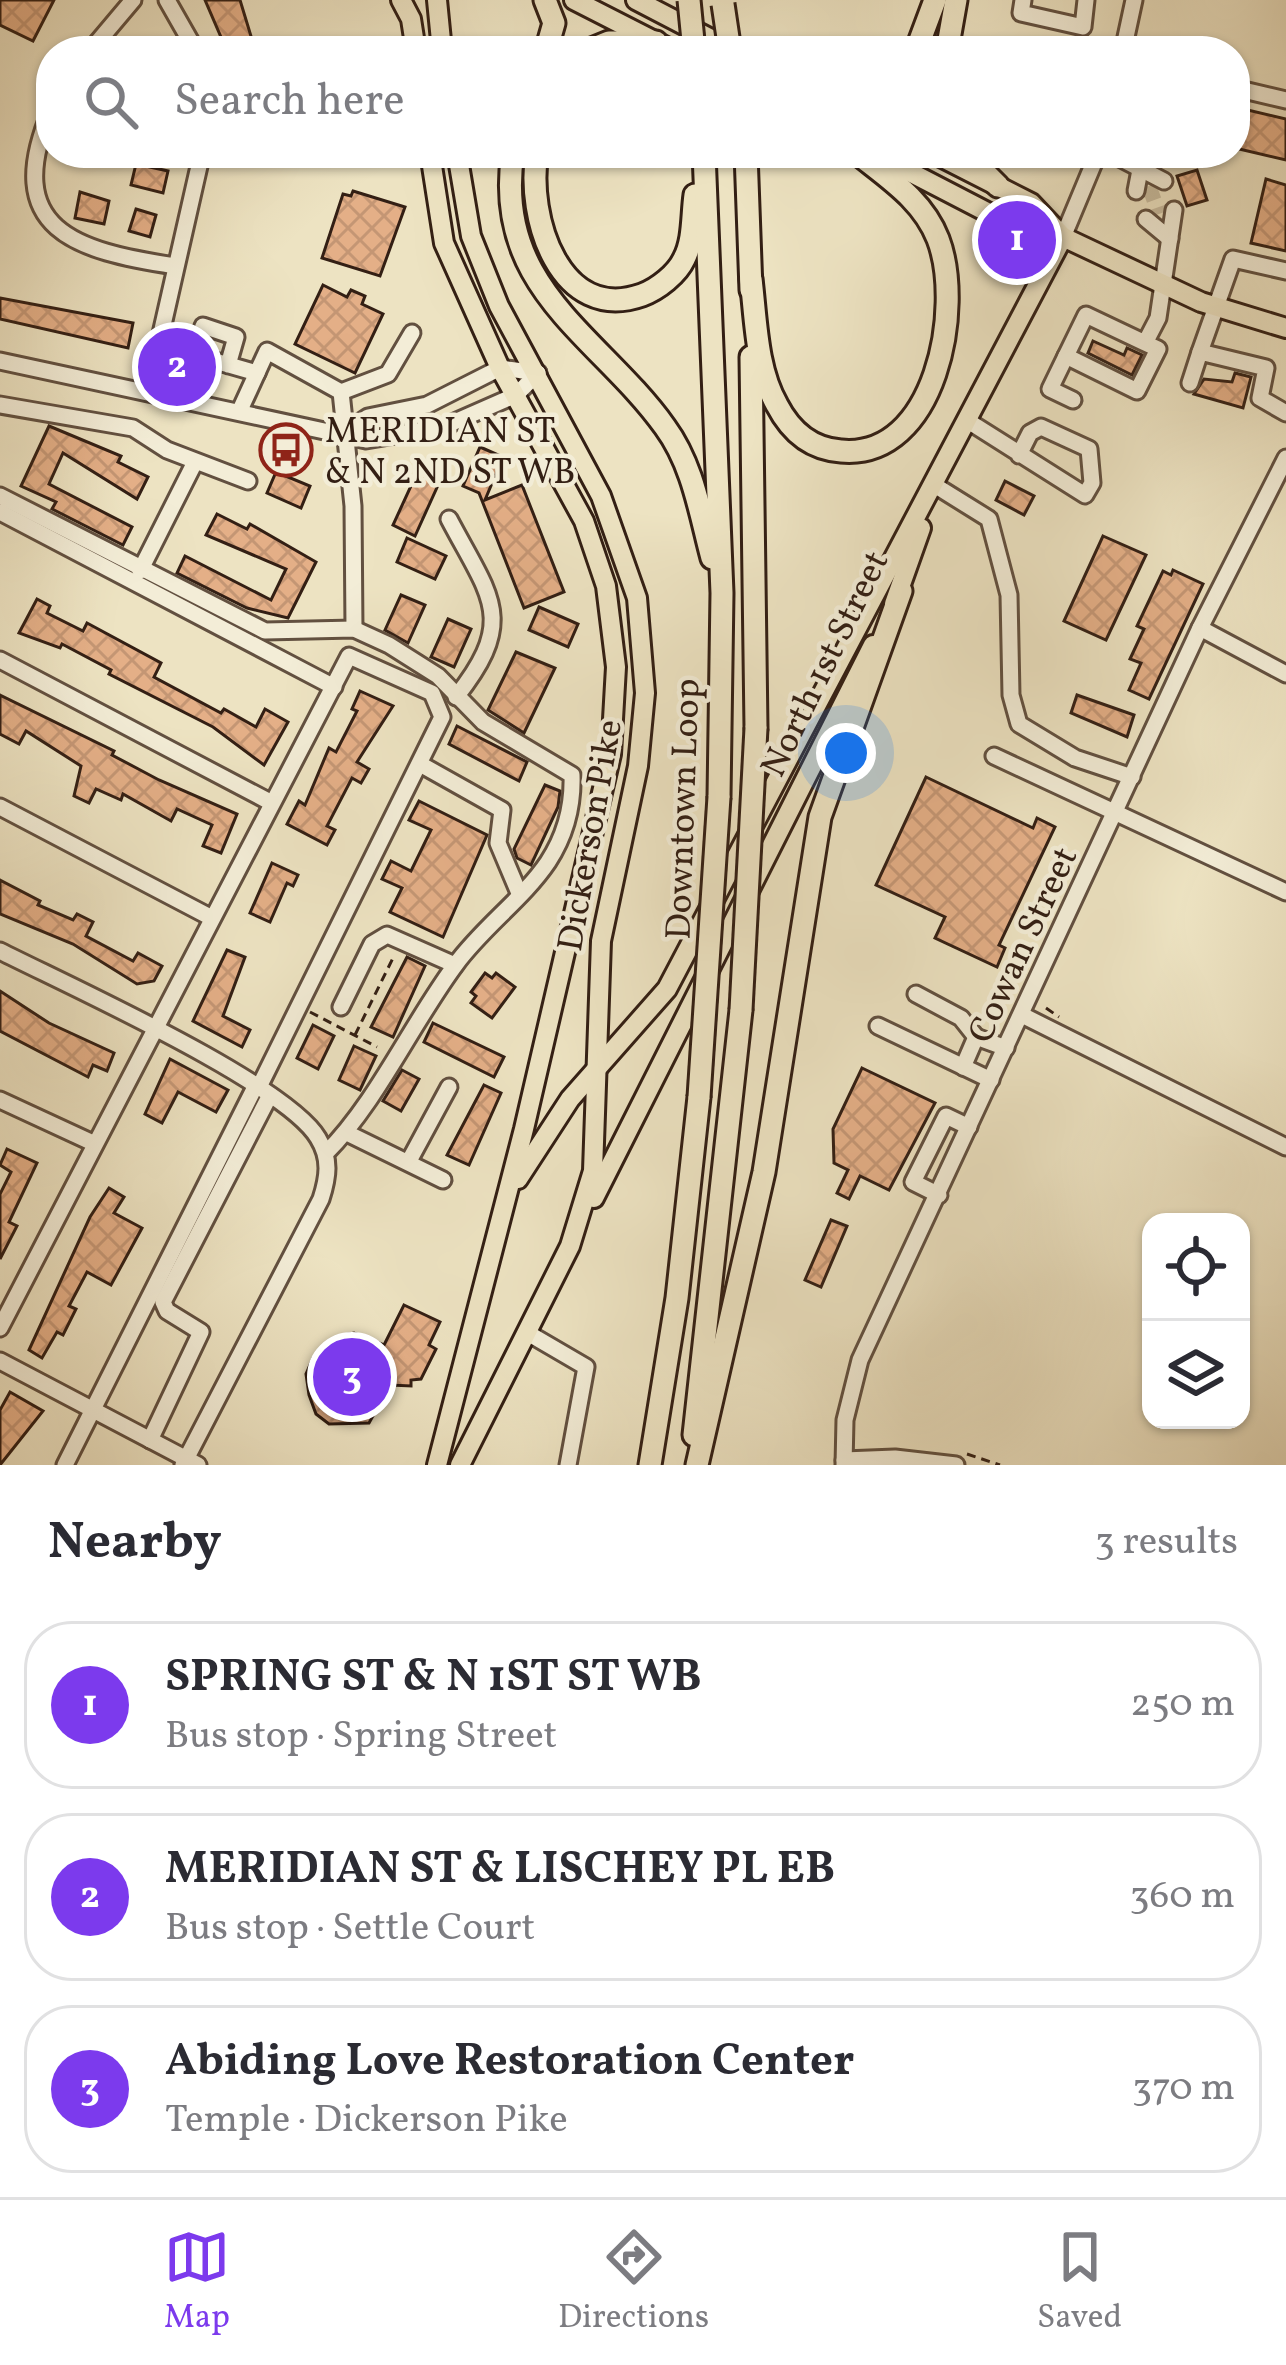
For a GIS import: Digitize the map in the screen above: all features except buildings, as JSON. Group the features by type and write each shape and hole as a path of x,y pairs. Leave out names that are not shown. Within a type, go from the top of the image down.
{"highway":[{"path":"545,0 554,23 550,36"},
{"path":"689,0 693,36"},
{"path":"924,36 934,0"},
{"path":"949,36 956,0"},
{"path":"724,1 730,36"},
{"path":"510,168 520,239 534,275 560,317 645,403 686,460 722,593"},
{"path":"537,168 538,205 553,259 581,290 603,300 649,293 684,260 700,168"},
{"name":"Downtown Loop","path":"650,1465 677,1298 699,1097 719,797 722,593 704,168"},
{"name":"Downtown Loop","path":"694,1465 741,1010 756,728 746,168"},
{"path":"751,279 764,371 794,430 814,446 860,452 900,430 934,373 946,281 938,239 910,195 876,168"},
{"path":"980,168 998,186"},
{"path":"694,1465 764,1172 820,818 901,591"}],"main road":[{"path":"401,0 411,10"},
{"path":"436,0 440,36"},
{"path":"574,0 645,36"},
{"path":"636,0 704,36"},
{"name":"Dickerson Pike","path":"432,168 444,243 500,368 584,521 606,586 616,668 611,754 507,1199 437,1465"},
{"name":"Dickerson Pike","path":"460,168 471,236 499,306 601,496 637,598 644,711 638,766 601,941 593,1171 570,1246 460,1465"},
{"path":"902,168 1012,225 1063,237 1213,305 1286,328"},
{"path":"963,168 1031,203 1063,237"},
{"name":"North 1st Street","path":"507,1199 542,1136 667,989 1063,237"},
{"name":"North 1st Street","path":"570,1246 901,591 934,488"}],"street":[{"path":"103,36 134,0"},
{"path":"167,0 187,36"},
{"path":"1023,0 1021,14 1083,27 1086,0"},
{"path":"1127,36 1134,0"},
{"path":"1250,92 1286,100"},
{"path":"36,139 23,164 26,198 43,227 62,238 175,266"},
{"path":"148,391 198,168"},
{"name":"North 1st Street","path":"1063,237 1092,168"},
{"path":"1136,168 1150,186 1140,170"},
{"path":"1145,343 1158,318 1170,239 1160,214 1170,239"},
{"path":"1190,382 1213,305 1233,259 1286,272"},
{"path":"1066,356 1138,391 1158,349 1086,315 1066,356 1050,389 1073,400"},
{"path":"240,410 267,351 341,392 388,374 412,333"},
{"path":"1200,352 1266,368 1260,398 1286,413"},
{"path":"0,361 366,440 396,439 443,427 516,395 538,373"},
{"path":"229,364 256,373"},
{"path":"344,433 368,417 427,405 500,368 538,373"},
{"path":"341,392 353,506 354,629"},
{"path":"0,404 133,428 195,462 248,481"},
{"path":"968,422 1018,455 1085,495 1092,483 1089,449 1042,427 1030,433 1018,455"},
{"name":"Cowan Street","path":"844,1462 845,1420 860,1360 1200,628 1286,458"},
{"path":"140,571 195,462"},
{"path":"934,488 989,519 1009,595 1011,695 1019,724 1075,758 1132,777"},
{"path":"0,496 265,632 354,629 438,676 483,722 572,775 573,803 549,861 455,965 411,1025 347,1132 326,1153"},
{"path":"0,512 334,687"},
{"path":"449,519 495,613 490,647 455,697"},
{"path":"1200,628 1286,674"},
{"path":"0,1328 349,656 432,693 442,717 163,1303 167,1311 198,1329 200,1337 150,1440"},
{"path":"0,661 270,802"},
{"path":"994,756 1286,892"},
{"path":"420,764 502,810 498,843 519,893"},
{"path":"0,807 210,917"},
{"path":"341,1007 372,944 387,935 455,965"},
{"path":"0,951 262,1089 315,1132 326,1153 328,1177 189,1463 0,1361"},
{"path":"916,994 961,1018 976,1037 1006,1048"},
{"path":"1022,1015 1286,1147"},
{"path":"878,1026 991,1081"},
{"path":"963,1067 976,1037"},
{"path":"409,1161 449,1087"},
{"path":"65,1465 262,1089"},
{"path":"0,1100 93,1144"},
{"path":"939,1195 913,1182 946,1116 969,1127"},
{"path":"347,1132 443,1180"},
{"path":"526,1332 586,1367 568,1465"},
{"path":"844,1462 895,1457 956,1465"}],"path":[{"path":"355,1035 394,956"},
{"path":"302,1008 377,1047"}],"tunnel":[{"path":"1149,186 1159,214"}],"place":[{"name":"SPRING ST & N 1ST ST WB","path":"1017,240"},
{"name":"MERIDIAN ST & LISCHEY PL EB","path":"177,367"},
{"name":"MERIDIAN ST & N 2ND ST WB","path":"286,450"},
{"name":"Abiding Love Restoration Center","path":"352,1377"}]}
